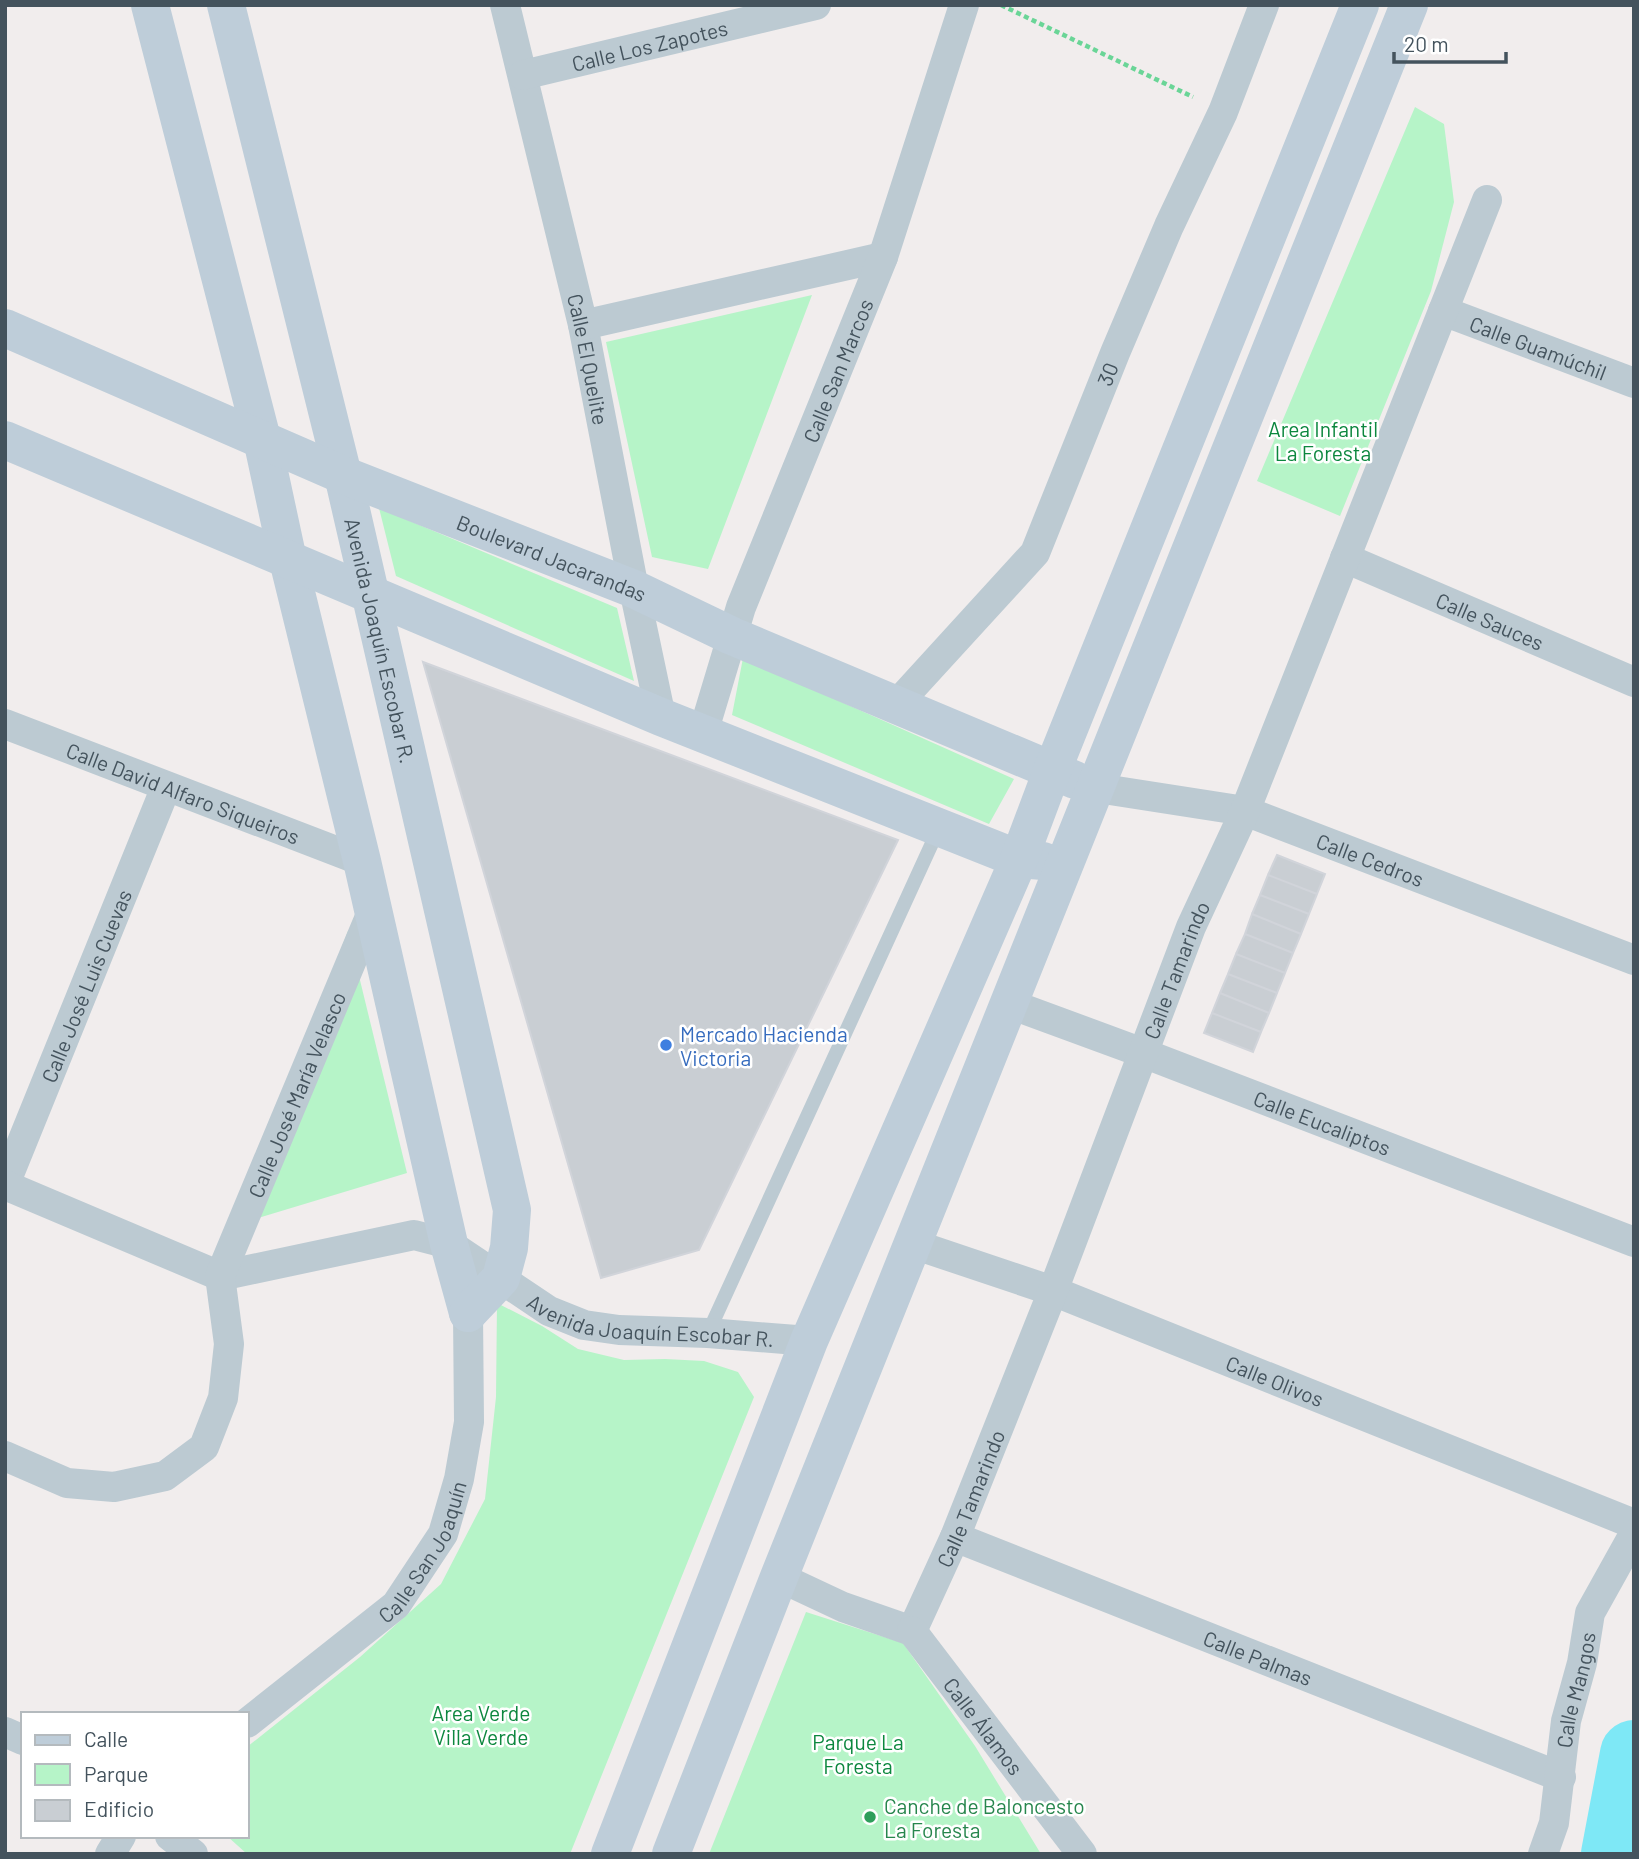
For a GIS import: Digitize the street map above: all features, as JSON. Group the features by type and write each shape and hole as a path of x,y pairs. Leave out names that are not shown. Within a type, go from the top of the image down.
{"main road":[{"path":"150,5 262,439 449,1244 468,1313"},
{"name":"Avenida Joaquín Escobar R.","path":"226,5 343,475 512,1210 509,1248 502,1278 468,1313"},
{"path":"610,1854 809,1341 1019,859 1360,5"},
{"path":"671,1854 779,1577 1409,5"},
{"name":"Boulevard Jacarandas","path":"5,328 343,475 634,589 732,636 1097,788"},
{"path":"5,440 661,717 1019,859 1067,863"}],"street":[{"name":"Calle El Quelite","path":"505,5 583,324 661,717"},
{"name":"Calle Los Zapotes","path":"523,75 816,5"},
{"name":"Calle San Marcos","path":"703,733 741,607 884,257 964,5"},
{"name":"30","path":"896,705 1035,553 1168,226 1223,112 1264,5"},
{"name":"Calle Tamarindo","path":"912,1631 954,1537 1053,1291 1191,928 1245,811 1487,200"},
{"path":"583,324 884,257"},
{"name":"Calle Guamúchil","path":"1443,311 1634,383"},
{"name":"Calle Sauces","path":"1345,558 1634,682"},
{"name":"Calle David Alfaro Siqueiros","path":"5,724 362,861"},
{"name":"Calle José Luis Cuevas","path":"5,1185 166,787"},
{"name":"Calle Cedros","path":"1097,788 1245,811 1634,960"},
{"name":"Calle José María Velasco","path":"220,1276 372,912"},
{"name":"Calle Eucaliptos","path":"1010,1004 1634,1242"},
{"path":"5,1185 220,1276 229,1344 223,1398 204,1447 165,1476 114,1487 67,1483 5,1456"},
{"name":"Avenida Joaquín Escobar R.","path":"220,1276 414,1235 449,1244 549,1311 584,1325 619,1330 708,1333 809,1341"},
{"name":"Calle Olivos","path":"913,1244 1053,1291 1634,1524"},
{"name":"Calle San Joaquín","path":"248,1722 396,1605 443,1534 459,1479 470,1422 468,1313"},
{"name":"Calle Mangos","path":"1543,1854 1554,1823 1566,1721 1582,1663 1590,1613 1634,1534"},
{"name":"Calle Palmas","path":"954,1537 1561,1777"},
{"path":"779,1577 843,1607 912,1631"},
{"name":"Calle Álamos","path":"912,1631 1082,1854"},
{"path":"5,1732 21,1739"},
{"path":"110,1854 120,1838"},
{"path":"173,1838 193,1854"}],"lane":[{"path":"708,1333 939,827"}],"path":[{"path":"1001,5 1223,112"}],"green space":[{"name":"Area Infantil La Foresta","path":"1415,107 1444,124 1454,202 1431,291 1340,516 1257,481"},
{"path":"812,295 708,569 652,557 606,342"},
{"path":"379,508 617,608 634,681 396,576"},
{"path":"743,658 1014,779 989,824 732,715"},
{"path":"348,931 407,1173 235,1225"},
{"name":"Area Verde Villa Verde","path":"497,1303 542,1326 578,1349 624,1360 704,1361 738,1372 754,1397 570,1854 247,1854 229,1838 248,1838 248,1746 360,1657 441,1584 485,1499 496,1397"},
{"name":"Parque La Foresta","path":"806,1612 903,1643 975,1746 1041,1854 709,1854"}],"building":[{"name":"Mercado Hacienda Victoria","path":"423,662 898,840 699,1250 601,1278"},
{"path":"1277,855 1325,874 1317,894 1268,875"},
{"path":"1268,875 1317,894 1309,914 1260,895"},
{"path":"1260,895 1309,914 1301,934 1252,914"},
{"path":"1252,914 1301,934 1293,953 1245,934"},
{"path":"1245,934 1293,953 1285,973 1236,954"},
{"path":"1236,954 1285,973 1277,993 1228,974"},
{"path":"1228,974 1277,993 1269,1013 1220,993"},
{"path":"1220,993 1269,1013 1261,1032 1212,1013"},
{"path":"1212,1013 1261,1032 1253,1052 1204,1033"}],"waterway":[{"path":"1615,1854 1634,1754"}],"place":[{"name":"Mercado Hacienda Victoria","path":"666,1045"},
{"name":"Canche de Baloncesto La Foresta","path":"870,1817"}]}
